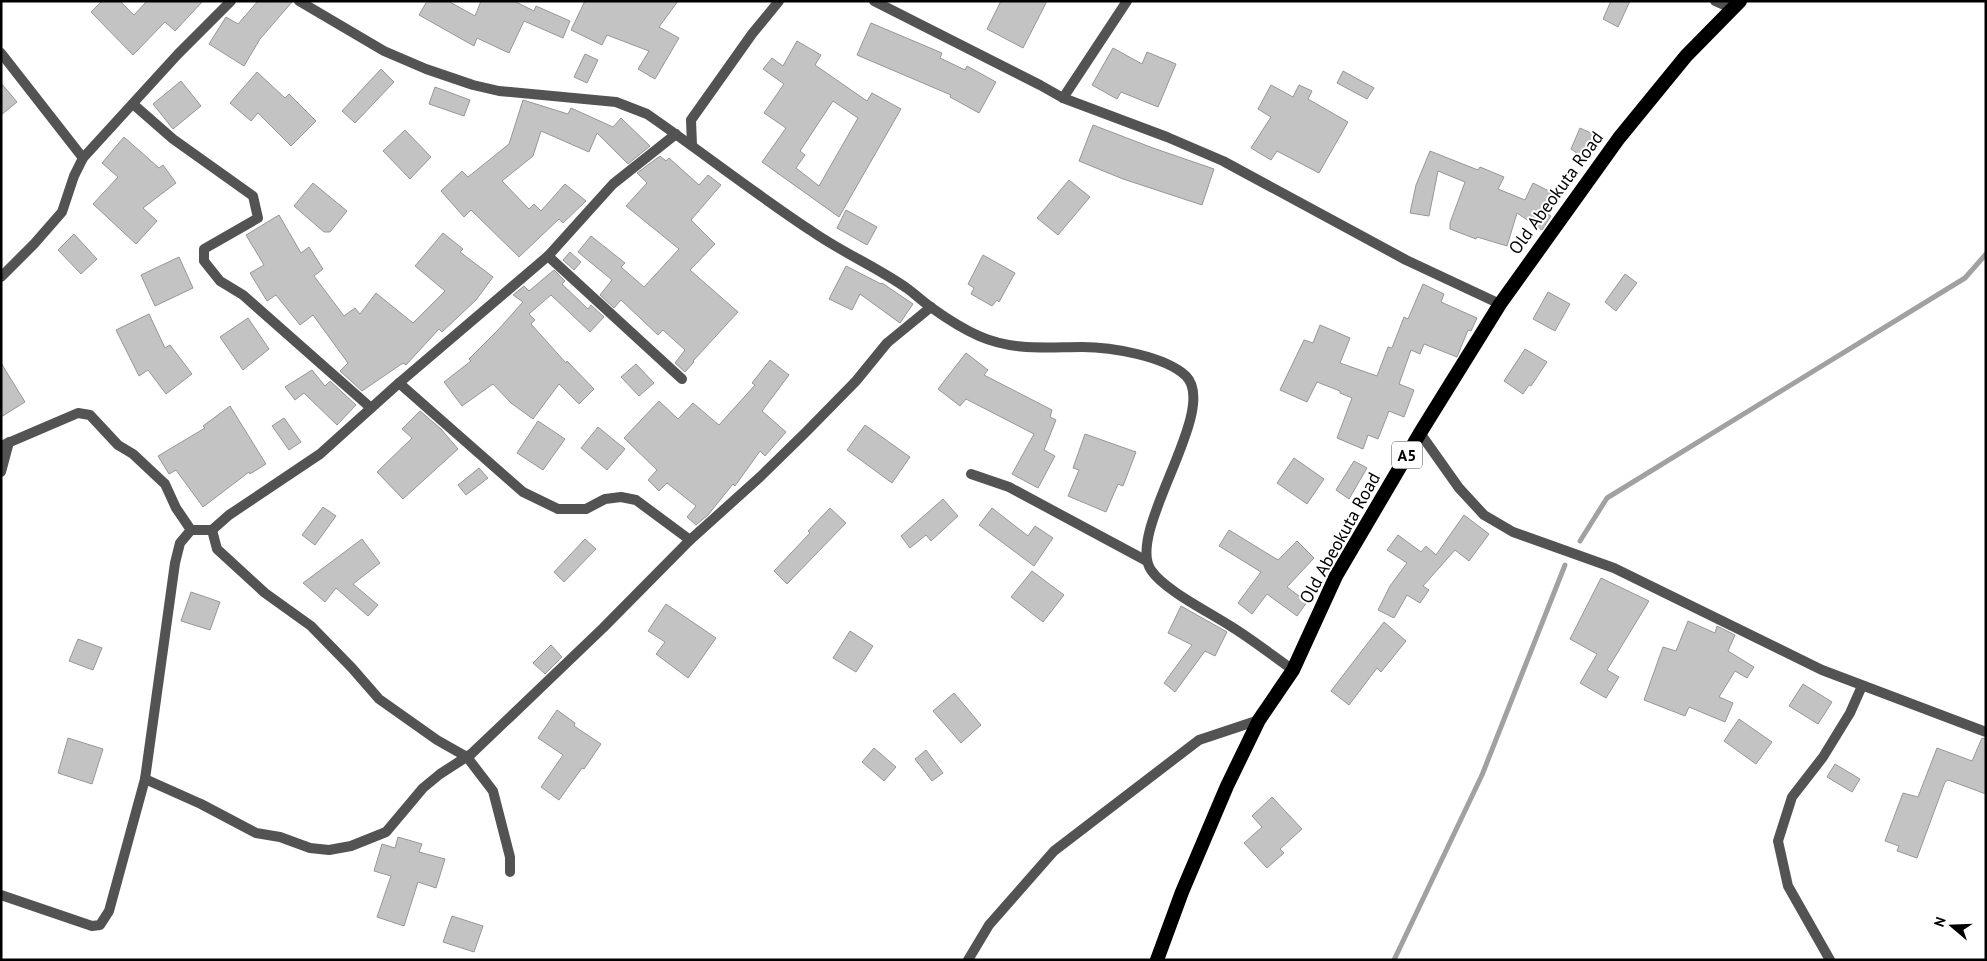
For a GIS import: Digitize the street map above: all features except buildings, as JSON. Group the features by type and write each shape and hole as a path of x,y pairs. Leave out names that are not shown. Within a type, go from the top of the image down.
{"highway":[{"name":"Old Abeokuta Road","path":"1157,960 1182,892 1216,812 1259,720 1293,670 1336,576 1420,433 1500,304 1618,138 1686,56 1736,5"}],"street":[{"path":"1,277 62,212 74,176 83,158 178,54 231,1"},
{"path":"299,1 384,51 426,69 473,85 499,91 616,102 647,114 812,231 908,289 931,307 979,336 1008,346 1032,348 1085,347 1146,355 1172,365 1188,378 1193,391 1193,406 1188,429 1146,538 1145,560"},
{"path":"692,145 691,120 752,34 779,1"},
{"path":"874,1 1063,98 1167,136 1222,161 1406,260 1500,304"},
{"path":"1063,98 1128,1"},
{"path":"1715,1 1736,5"},
{"path":"1,53 83,158"},
{"path":"133,104 173,139 253,196 258,218 204,249 204,261 220,281 243,295 371,408"},
{"path":"1,895 92,926 100,925 109,911 145,779 175,563 180,543 191,530 212,530 229,516 320,454 399,383 548,256 614,184 676,134"},
{"path":"548,256 682,379"},
{"path":"145,779 201,804 256,834 280,837 310,848 329,850 351,846 386,832 423,788 467,757 603,628 690,540 760,477 806,432 856,381 887,343 931,307"},
{"path":"399,383 523,492 558,509 586,509 605,499 621,497 636,500 690,540"},
{"path":"1,472 5,444 78,412 90,415 118,444 133,454 165,484 176,508 191,530"},
{"path":"1420,433 1460,488 1484,515 1513,532 1614,568 1822,670 1986,732"},
{"path":"971,474 1009,487 1145,560 1152,572 1177,593 1235,628 1293,670"},
{"path":"212,530 217,549 265,593 311,626 379,698 437,740 467,757 493,791 510,857 510,872"},
{"path":"1830,960 1788,886 1778,841 1792,797 1823,757 1850,713 1862,686"},
{"path":"968,960 989,925 1054,851 1199,740 1259,720"}],"waterway":[{"path":"1580,541 1607,498 1965,278 1986,254"},
{"path":"1394,960 1482,775 1565,565"}]}
